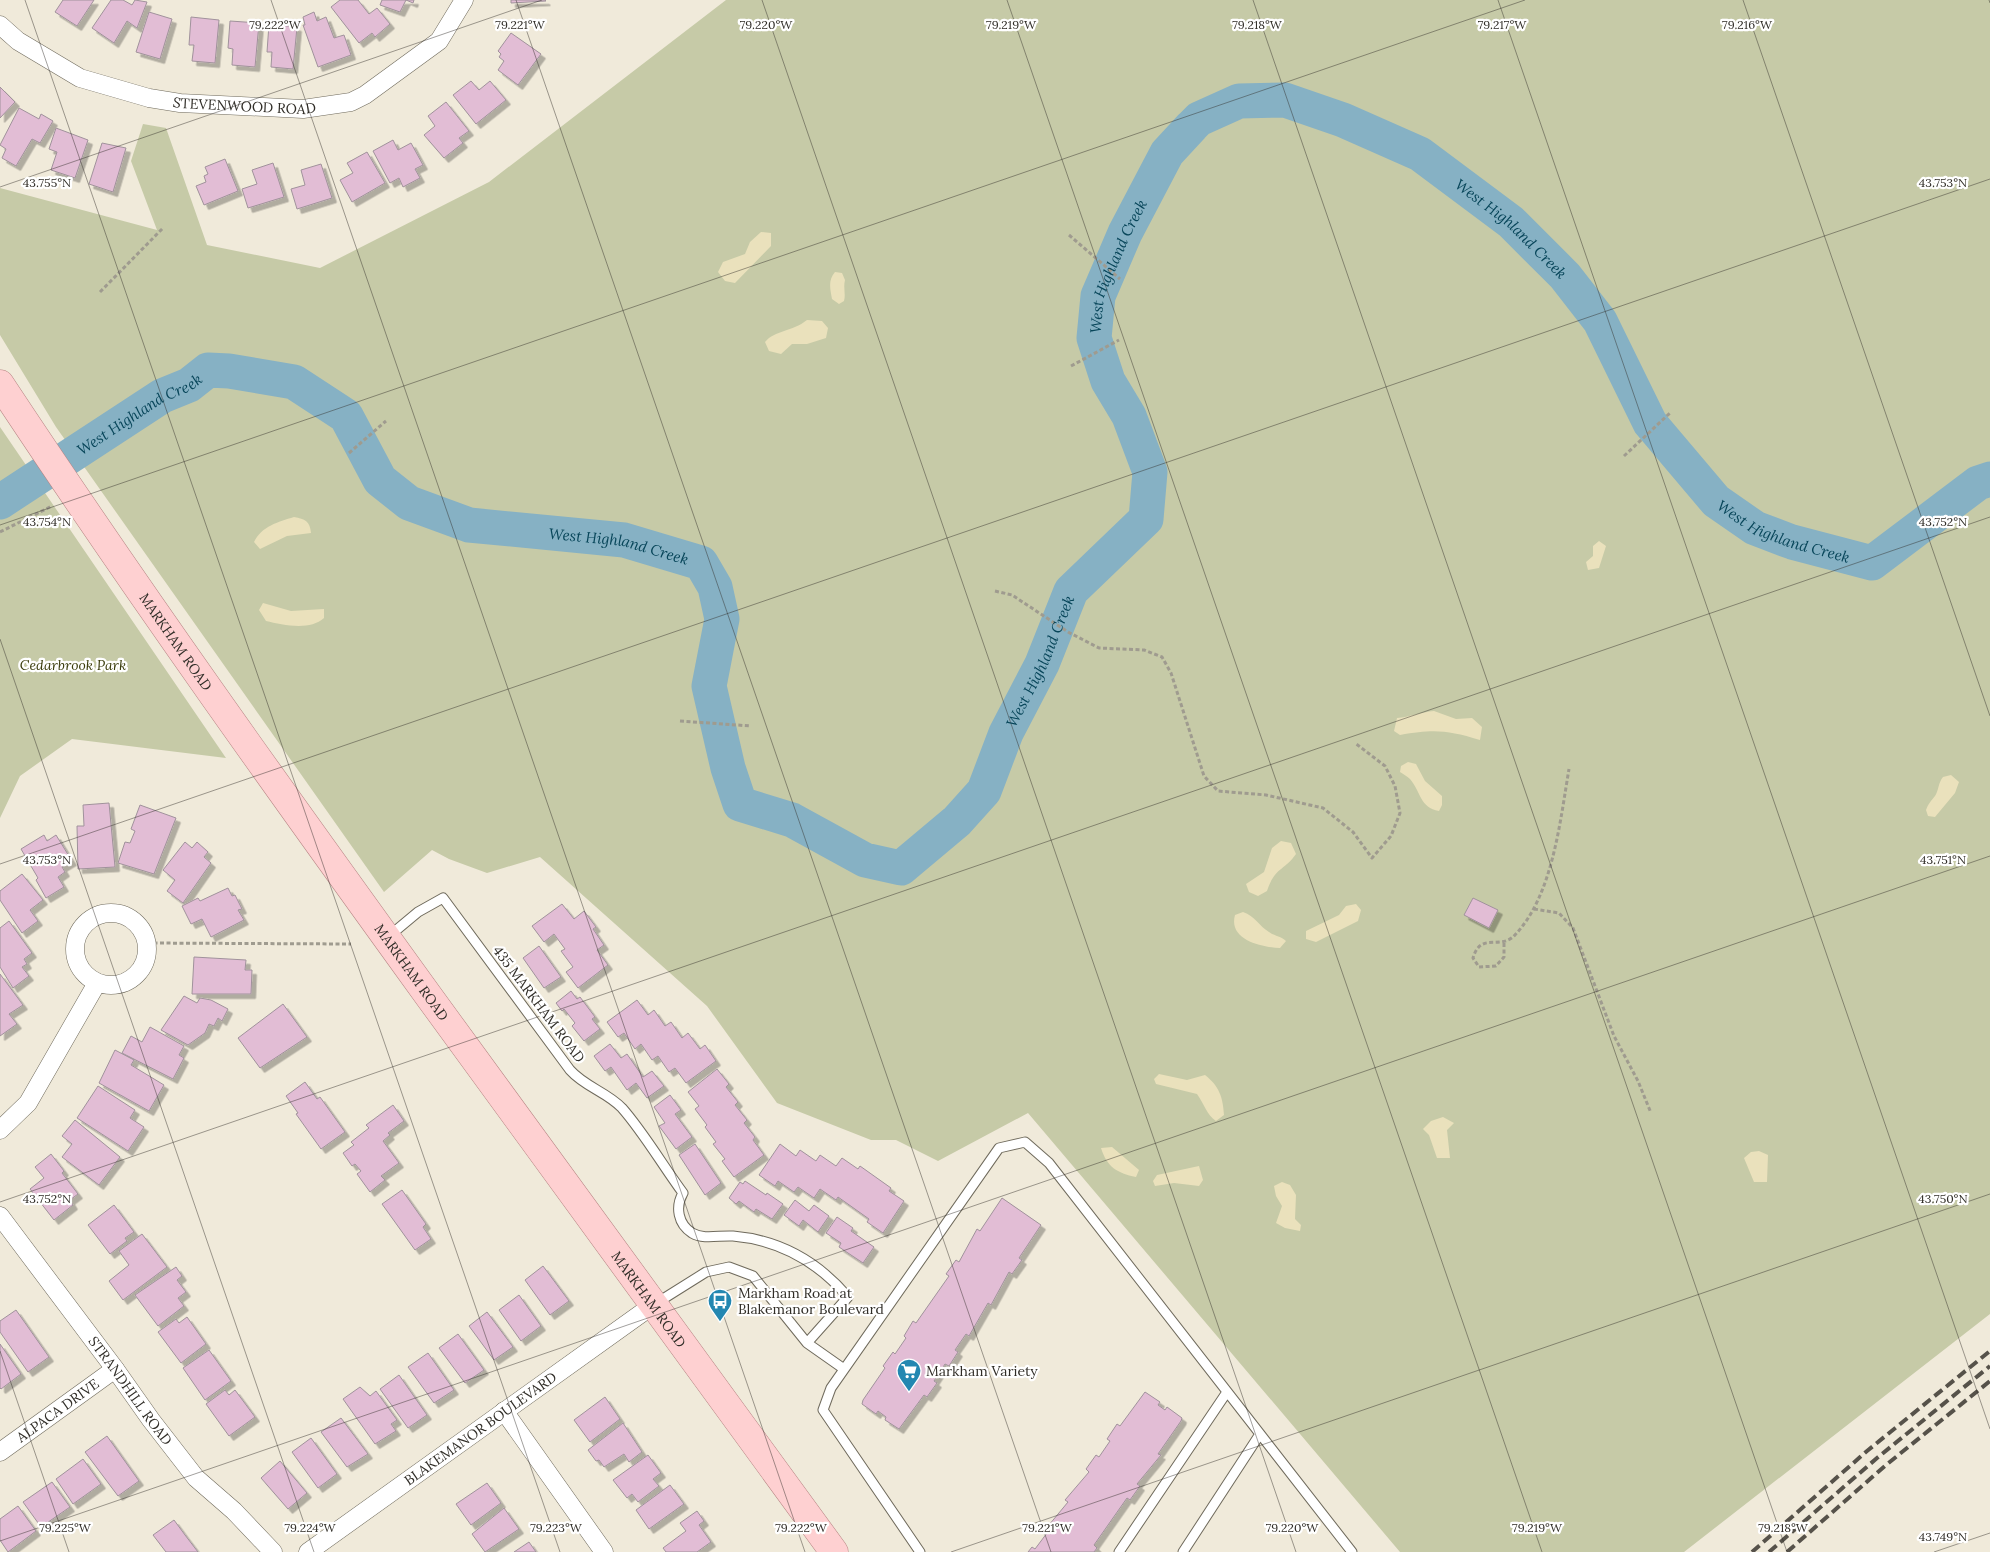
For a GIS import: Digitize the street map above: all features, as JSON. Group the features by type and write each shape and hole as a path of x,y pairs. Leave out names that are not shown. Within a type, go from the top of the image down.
{"main road":[{"name":"MARKHAM ROAD","path":"0,384 28,427 60,498 286,800 834,1552"}],"street":[{"name":"STEVENWOOD ROAD","path":"0,25 18,40 80,78 123,91 180,103 303,110 351,102 365,95 439,41 464,0"},
{"path":"112,913 124,915 139,926 147,942 147,954 144,964 134,977 119,984 97,983 87,976 79,966 75,954 75,942 80,930 88,921 99,915 112,913"},
{"path":"0,1130 28,1103 97,983"},
{"name":"STRANDHILL ROAD","path":"0,1216 196,1478 234,1511 273,1552"},
{"name":"BLAKEMANOR BOULEVARD","path":"308,1552 653,1305"},
{"name":"ALPACA DRIVE","path":"0,1452 115,1369"},
{"path":"504,1411 604,1552"}],"lane":[{"name":"435 MARKHAM ROAD","path":"387,938 418,912 443,898 570,1070 586,1084 615,1101 627,1114 683,1193 678,1211 685,1227 699,1236 740,1237 783,1248 821,1270 848,1297 807,1343"},
{"path":"920,1552 823,1410 830,1388 999,1148 1025,1142 1049,1163 1352,1552"},
{"path":"653,1305 706,1272 729,1267 753,1276 807,1343 844,1369"},
{"path":"1119,1552 1227,1392"},
{"path":"1183,1552 1260,1434"}],"path":[{"path":"100,292 163,228"},
{"path":"1069,235 1120,279"},
{"path":"1071,366 1119,340"},
{"path":"1624,456 1671,412"},
{"path":"349,453 386,421"},
{"path":"0,532 60,498"},
{"path":"995,592 1012,595 1068,632 1099,648 1144,650 1162,658 1171,673 1204,776 1218,791 1266,794 1323,808 1353,832 1372,858 1392,836 1400,813 1395,786 1385,766 1355,743"},
{"path":"680,721 751,726"},
{"path":"1504,943 1504,957 1496,966 1479,966 1473,958 1476,950 1484,942 1504,943 1515,936 1534,908 1549,868 1569,769"},
{"path":"1534,908 1559,913 1573,928 1614,1036 1638,1081 1651,1113"},
{"path":"147,942 351,944"}],"green space":[{"path":"726,0 1990,0 1990,1314 1684,1552 1400,1552 1028,1113 938,1161 896,1140 871,1140 777,1103 707,1006 540,857 487,873 449,859 432,850 384,892 56,427 0,335 0,188 157,230 131,161 143,124 166,128 207,245 320,268 489,182"},
{"name":"Cedarbrook Park","path":"0,427 226,758 72,739 20,776 0,818"}],"sand":[{"path":"761,232 771,233 771,246 735,283 725,281 718,272 723,262 745,254 750,242"},
{"path":"835,272 842,273 845,280 844,301 839,304 832,299 830,284"},
{"path":"807,320 822,321 828,328 826,338 807,344 792,344 781,354 769,351 765,342 769,338 796,327"},
{"path":"294,517 306,521 311,533 287,536 260,549 254,542 266,528"},
{"path":"1599,541 1606,546 1599,568 1588,570 1586,562 1593,556 1593,546"},
{"path":"263,603 291,611 324,609 324,618 311,625 304,626 266,621 259,610"},
{"path":"1434,711 1456,719 1472,718 1482,727 1480,740 1458,734 1440,732 1400,735 1394,731 1397,718"},
{"path":"1408,762 1416,764 1425,781 1442,796 1442,805 1439,811 1428,807 1424,803 1414,784 1400,772 1401,766"},
{"path":"1951,775 1959,782 1955,793 1935,817 1928,816 1926,810 1936,794 1941,779"},
{"path":"1281,841 1291,843 1296,854 1273,877 1267,891 1258,896 1249,892 1246,884 1264,872 1272,848"},
{"path":"1356,904 1361,910 1358,921 1316,942 1306,939 1306,931 1339,915 1346,906"},
{"path":"1243,912 1251,916 1269,932 1286,941 1280,948 1248,941 1241,936 1234,924 1235,915"},
{"path":"1159,1074 1187,1080 1205,1075 1214,1083 1219,1092 1223,1103 1224,1115 1216,1121 1197,1094 1156,1084 1154,1079"},
{"path":"1443,1117 1454,1123 1447,1130 1450,1158 1437,1158 1429,1135 1423,1129 1431,1121"},
{"path":"1112,1147 1139,1170 1136,1177 1118,1171 1106,1160 1101,1148"},
{"path":"1759,1151 1768,1155 1767,1182 1754,1182 1744,1158 1751,1152"},
{"path":"1199,1166 1203,1180 1199,1186 1174,1183 1155,1186 1153,1181 1157,1175"},
{"path":"1282,1182 1290,1185 1296,1195 1295,1219 1301,1225 1300,1231 1285,1228 1276,1223 1282,1206 1276,1196 1274,1186"}],"building":[{"path":"63,0 94,0 77,26 55,12"},
{"path":"111,0 123,0 132,5 135,0 147,2 137,28 127,21 114,43 92,28"},
{"path":"340,0 358,0 369,14 377,8 390,24 375,37 372,33 359,43 331,7"},
{"path":"382,0 406,0 400,12 380,5"},
{"path":"511,0 545,0 546,1 511,3"},
{"path":"149,12 172,19 160,59 136,52"},
{"path":"314,12 317,21 326,17 334,38 344,35 351,55 318,67 303,25 305,25 303,17"},
{"path":"191,17 219,20 215,63 192,61 194,45 189,45"},
{"path":"230,21 259,23 255,67 232,65 233,49 228,48"},
{"path":"269,24 297,27 293,69 271,67 272,52 267,52"},
{"path":"511,33 541,54 518,85 498,70 504,61 499,57 501,54 498,51"},
{"path":"471,81 479,90 490,81 506,100 476,124 453,95"},
{"path":"0,87 15,102 0,118"},
{"path":"446,102 469,131 459,138 463,143 444,158 424,135 435,126 428,116"},
{"path":"19,108 39,119 41,114 53,121 40,143 32,139 16,166 2,158 6,149 0,145"},
{"path":"56,128 88,140 75,178 51,170 57,152 49,149"},
{"path":"393,140 398,150 411,143 423,165 415,169 420,178 403,187 399,178 390,183 373,151"},
{"path":"102,143 126,148 113,192 89,184"},
{"path":"367,152 385,183 352,202 340,180 353,173 347,163"},
{"path":"225,159 238,191 204,205 196,186 206,182 204,176 208,174 205,167"},
{"path":"273,163 284,197 248,208 242,189 257,184 252,170"},
{"path":"321,164 332,198 297,209 291,189 305,185 301,170"},
{"path":"109,803 115,867 78,869 77,826 84,826 83,805"},
{"path":"140,805 176,818 154,874 118,863 125,842 130,843 135,831 131,829"},
{"path":"44,835 47,841 56,835 72,861 62,867 65,872 58,877 64,887 46,898 36,880 38,878 21,849"},
{"path":"185,842 192,848 197,842 208,852 204,857 211,863 183,903 167,891 175,880 163,870"},
{"path":"22,874 43,900 30,910 38,921 22,933 0,900 0,891"},
{"path":"228,888 232,896 235,895 242,909 238,910 244,920 211,937 202,919 191,924 182,906 198,898 200,901"},
{"path":"1473,898 1498,910 1489,928 1464,915"},
{"path":"562,904 574,919 584,911 596,927 593,929 604,945 597,950 608,965 578,988 566,972 573,967 561,951 565,949 554,934 544,942 532,926"},
{"path":"9,921 32,953 24,959 27,964 22,967 29,976 13,988 0,967 0,928"},
{"path":"539,946 561,977 544,988 523,958"},
{"path":"194,957 246,960 245,970 252,970 251,994 192,994"},
{"path":"0,974 23,1005 9,1014 17,1024 0,1036"},
{"path":"571,991 577,999 580,997 595,1017 592,1019 600,1029 584,1041 572,1026 575,1023 564,1009 562,1011 556,1003"},
{"path":"184,996 197,1003 200,998 211,1000 228,1009 222,1021 218,1018 214,1026 209,1024 205,1033 188,1045 161,1030"},
{"path":"637,1000 648,1015 654,1010 665,1026 671,1022 682,1038 688,1033 700,1049 705,1045 716,1061 686,1083 675,1068 669,1072 658,1056 652,1060 641,1044 635,1049 624,1033 618,1037 607,1022"},
{"path":"283,1004 307,1037 260,1068 238,1038"},
{"path":"150,1027 184,1046 179,1055 184,1058 173,1079 122,1053 131,1036 142,1042"},
{"path":"610,1044 621,1058 627,1054 643,1077 652,1071 664,1086 647,1098 636,1083 627,1090 611,1067 605,1071 594,1056"},
{"path":"115,1050 134,1060 131,1065 164,1085 149,1111 99,1083"},
{"path":"717,1069 729,1084 726,1087 738,1102 735,1105 747,1120 744,1123 755,1137 753,1140 764,1155 734,1177 722,1161 725,1159 713,1144 716,1142 705,1127 707,1125 695,1109 699,1106 688,1092"},
{"path":"305,1082 317,1099 320,1097 345,1132 321,1149 296,1114 298,1113 286,1096"},
{"path":"98,1086 135,1110 130,1118 144,1127 128,1151 77,1118"},
{"path":"670,1095 681,1110 675,1114 692,1137 676,1149 659,1126 665,1123 654,1107"},
{"path":"393,1105 404,1121 388,1133 390,1135 383,1141 399,1163 381,1176 385,1180 370,1192 357,1174 361,1171 355,1164 352,1166 343,1153 354,1145 351,1142 369,1128 366,1125"},
{"path":"75,1120 120,1157 99,1185 62,1157 72,1144 62,1136"},
{"path":"695,1144 721,1183 705,1195 679,1155"},
{"path":"780,1144 796,1156 800,1150 816,1161 820,1155 836,1166 842,1158 858,1169 860,1166 891,1188 889,1191 904,1201 883,1233 867,1222 869,1219 838,1197 836,1200 820,1189 814,1198 798,1187 794,1192 778,1181 775,1186 759,1175"},
{"path":"51,1154 64,1171 62,1173 78,1194 70,1200 73,1205 54,1220 30,1189 44,1178 35,1167"},
{"path":"745,1181 783,1204 772,1219 756,1209 754,1212 739,1201 736,1204 729,1198 740,1182 743,1184"},
{"path":"402,1190 426,1224 423,1227 431,1239 415,1250 382,1204"},
{"path":"1002,1198 1041,1225 1019,1258 1022,1260 1012,1274 1009,1272 991,1305 988,1303 969,1336 966,1334 955,1350 958,1352 949,1366 945,1364 934,1381 937,1383 927,1397 924,1395 899,1429 885,1420 886,1417 878,1411 876,1414 862,1404 863,1400 885,1368 883,1366 893,1352 895,1354 906,1338 904,1336 913,1321 916,1323 949,1276 946,1274 956,1260 959,1262 977,1229 980,1231"},
{"path":"795,1200 809,1211 814,1205 829,1216 818,1232 803,1220 799,1226 784,1215"},
{"path":"114,1205 134,1232 125,1238 127,1241 110,1254 88,1225"},
{"path":"837,1217 853,1228 851,1231 874,1247 863,1263 839,1247 841,1243 826,1233"},
{"path":"142,1234 167,1267 123,1300 109,1281 129,1265 119,1251"},
{"path":"543,1266 569,1301 550,1315 525,1280"},
{"path":"176,1267 182,1276 177,1280 186,1292 178,1298 184,1306 158,1326 135,1295"},
{"path":"519,1295 541,1326 521,1341 499,1310"},
{"path":"16,1310 49,1357 28,1372 0,1332 0,1321"},
{"path":"487,1312 513,1347 494,1360 469,1326"},
{"path":"187,1317 206,1344 181,1363 158,1332 176,1319 179,1323"},
{"path":"458,1334 484,1370 465,1383 439,1348"},
{"path":"0,1344 21,1374 1,1389 0,1388"},
{"path":"209,1350 231,1381 205,1400 183,1368"},
{"path":"428,1353 454,1390 434,1403 408,1367"},
{"path":"399,1375 427,1415 408,1428 380,1389"},
{"path":"360,1387 370,1396 376,1391 397,1420 391,1424 396,1431 375,1444 343,1399"},
{"path":"225,1390 229,1395 235,1390 255,1417 229,1436 206,1404"},
{"path":"1145,1392 1160,1402 1158,1405 1165,1410 1167,1407 1182,1418 1158,1454 1161,1455 1137,1484 1140,1486 1130,1500 1127,1498 1094,1545 1097,1548 1094,1552 1028,1552 1032,1547 1035,1549 1047,1533 1044,1531 1068,1502 1065,1500 1089,1472 1086,1469 1096,1455 1099,1457 1110,1441 1107,1439 1117,1424 1120,1426"},
{"path":"605,1397 620,1419 590,1442 574,1420"},
{"path":"341,1418 368,1454 347,1467 321,1432"},
{"path":"623,1423 642,1452 629,1462 624,1454 604,1467 599,1460 596,1461 588,1450"},
{"path":"107,1436 139,1481 118,1496 85,1452"},
{"path":"311,1438 337,1474 318,1488 292,1452"},
{"path":"648,1455 661,1473 653,1479 659,1486 638,1502 632,1494 627,1498 613,1480"},
{"path":"83,1459 101,1484 73,1504 56,1479"},
{"path":"280,1461 307,1493 288,1509 261,1478"},
{"path":"52,1482 70,1507 41,1527 23,1502"},
{"path":"487,1483 501,1503 471,1525 456,1504"},
{"path":"670,1485 684,1504 649,1529 636,1510"},
{"path":"18,1506 36,1531 8,1552 0,1540 0,1519"},
{"path":"504,1508 519,1529 485,1552 472,1534"},
{"path":"697,1511 704,1521 699,1525 711,1542 697,1552 666,1552 663,1548 686,1531 680,1523"},
{"path":"174,1520 198,1552 166,1552 153,1535"},
{"path":"529,1542 536,1552 514,1552"}],"waterway":[{"name":"West Highland Creek","path":"0,502 162,396 189,385 208,370 229,371 294,382 346,416 380,480 409,503 469,525 624,540 701,563 715,587 722,619 709,686 728,768 740,804 792,820 865,860 901,868 957,821 984,791 1006,733 1042,664 1071,591 1146,519 1150,472 1129,416 1108,381 1094,338 1098,296 1125,233 1167,153 1199,119 1239,101 1285,100 1343,120 1420,154 1511,222 1565,276 1600,321 1650,423 1716,501 1755,528 1792,542 1872,563 1978,483 1990,479"}],"railway":[{"path":"1752,1552 1867,1451 1990,1351"},
{"path":"1769,1552 1877,1458 1990,1366"},
{"path":"1787,1552 1886,1465 1990,1381"}],"place":[{"name":"Markham Road at Blakemanor Boulevard","path":"720,1322"},
{"name":"Markham Variety","path":"909,1392"}]}
